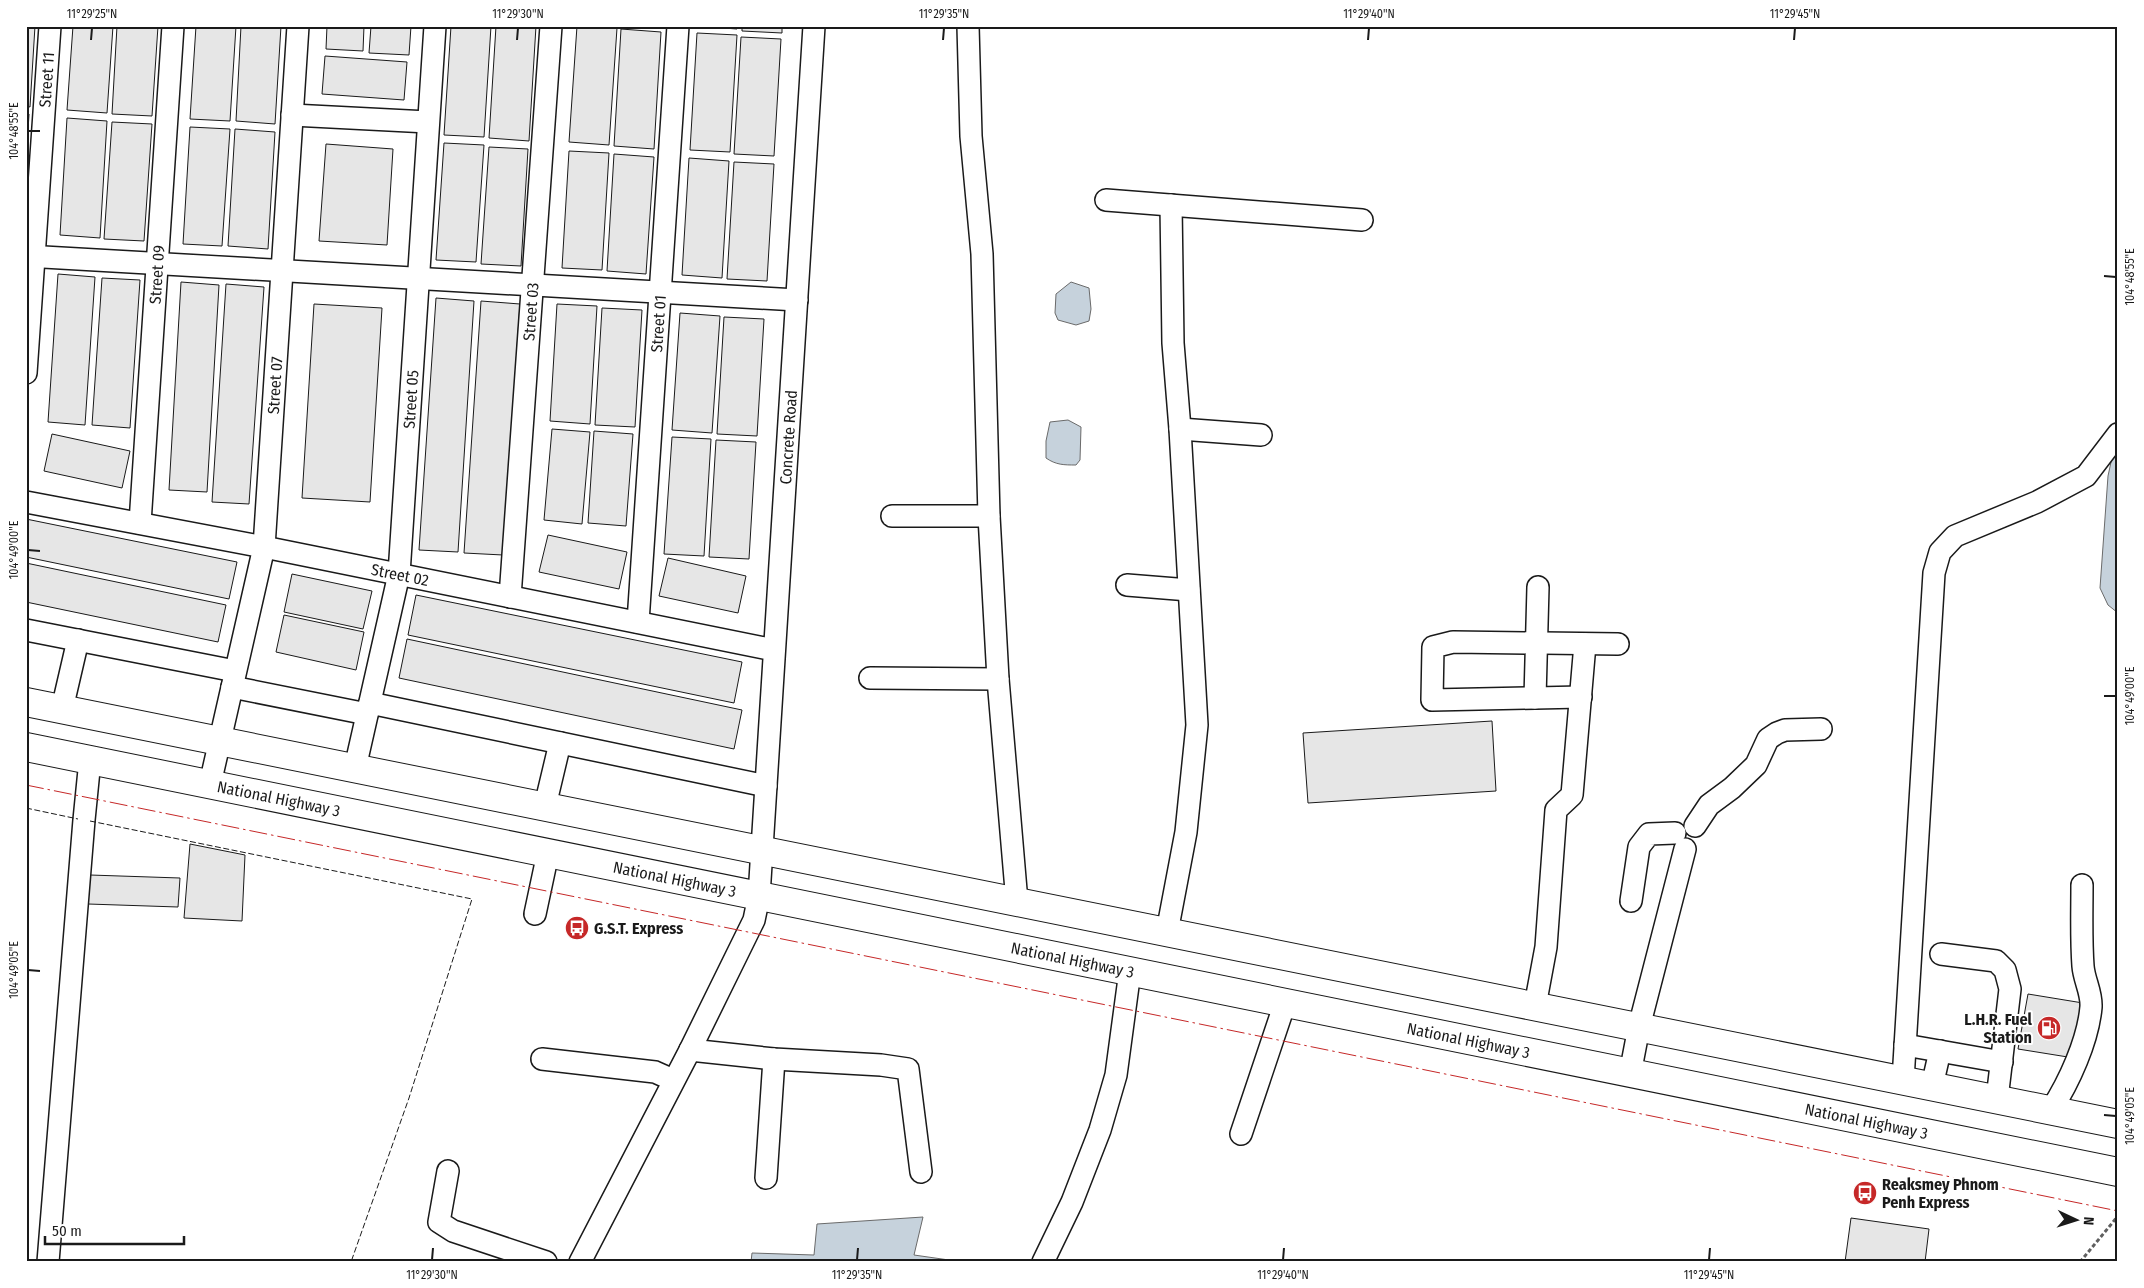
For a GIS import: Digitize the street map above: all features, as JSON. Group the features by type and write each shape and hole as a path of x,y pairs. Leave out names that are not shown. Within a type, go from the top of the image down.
{"highway":[{"path":"26,702 2118,1124"},
{"name":"National Highway 3","path":"26,747 2118,1172"}],"street":[{"name":"Street 11","path":"26,373 30,256 50,26"},
{"name":"Street 09","path":"140,523 173,26"},
{"name":"Street 07","path":"210,784 264,547 298,26"},
{"name":"Street 05","path":"355,768 399,574 434,26"},
{"name":"Street 03","path":"510,597 550,26"},
{"name":"Street 01","path":"638,622 678,26"},
{"name":"Concrete Road","path":"580,1262 690,1050 754,920 759,896 814,26"},
{"path":"968,26 971,136 982,254 989,516 998,679 1017,902"},
{"path":"292,115 428,122"},
{"path":"1106,200 1362,220"},
{"path":"1167,932 1186,832 1197,725 1180,429 1173,343 1171,205"},
{"path":"30,256 797,300"},
{"path":"1180,429 1261,434"},
{"path":"1903,1080 1934,574 1940,552 1955,536 2037,502 2086,476 2118,434"},
{"name":"Street 02","path":"26,502 264,547 774,650"},
{"path":"892,516 989,516"},
{"path":"1127,585 1189,590"},
{"path":"1535,698 1538,587"},
{"path":"26,630 78,640 233,679 368,709 560,743 766,786"},
{"path":"62,709 78,640"},
{"path":"1581,697 1432,700 1433,647 1453,642 1618,644"},
{"path":"1535,1006 1546,947 1556,810 1572,795 1585,644"},
{"path":"870,678 998,679"},
{"path":"1630,1074 1680,841 1678,828 1683,824 1695,826 1710,805 1732,788 1756,765 1768,739 1785,730 1821,729"},
{"path":"545,806 560,743"},
{"path":"48,1262 90,760"},
{"path":"1631,901 1639,847 1650,834 1680,841"},
{"path":"535,914 548,852"},
{"path":"2051,1110 2064,1089 2080,1050 2091,1007 2090,993 2083,966 2082,886"},
{"path":"1941,954 1996,961 2005,970 2010,989 1997,1099"},
{"path":"1043,1262 1072,1202 1100,1130 1116,1074 1130,971"},
{"path":"1241,1134 1285,1003"},
{"path":"1905,1045 2002,1062"},
{"path":"690,1050 774,1059 881,1065 908,1069 921,1172"},
{"path":"1932,1086 1940,1051"},
{"path":"542,1059 656,1072 673,1080"},
{"path":"766,1178 774,1059"},
{"path":"448,1171 439,1222 453,1231 546,1262"}],"path":[{"path":"2080,1262 2118,1216"}],"shaded area":[{"path":"1071,282 1089,288 1091,309 1089,321 1076,325 1058,320 1055,313 1056,294"},
{"path":"1068,420 1081,427 1080,460 1076,465 1060,464 1046,458 1046,441 1050,422"},
{"path":"2118,451 2118,613 2108,605 2100,588 2108,476 2113,453"},
{"path":"923,1217 914,1255 963,1262 751,1262 752,1253 814,1255 817,1224"}],"building":[{"path":"26,26 35,26 30,107 26,106"},
{"path":"73,26 113,26 107,113 67,110"},
{"path":"117,26 158,26 152,116 112,114"},
{"path":"196,26 236,26 230,121 190,119"},
{"path":"241,26 281,26 275,124 236,121"},
{"path":"327,26 364,26 363,51 326,49"},
{"path":"371,26 411,26 409,55 369,53"},
{"path":"451,26 491,26 484,137 444,135"},
{"path":"496,26 536,26 529,141 489,138"},
{"path":"577,26 617,28 609,145 569,142"},
{"path":"697,26 737,26 737,29"},
{"path":"742,26 782,26 782,33 742,31"},
{"path":"621,29 661,32 654,149 614,146"},
{"path":"697,33 737,35 730,152 690,150"},
{"path":"741,37 781,39 774,156 734,154"},
{"path":"325,56 407,62 404,100 322,94"},
{"path":"26,114 29,114 26,164"},
{"path":"67,118 107,121 100,238 60,235"},
{"path":"112,122 152,124 144,241 104,239"},
{"path":"190,127 230,129 222,246 183,244"},
{"path":"235,129 275,132 268,249 228,246"},
{"path":"444,143 484,145 476,262 436,260"},
{"path":"326,144 393,149 387,245 319,241"},
{"path":"489,147 528,149 521,266 481,264"},
{"path":"569,151 609,153 602,270 562,268"},
{"path":"614,154 654,157 646,274 607,271"},
{"path":"689,158 729,161 722,278 682,275"},
{"path":"734,162 774,164 767,281 727,279"},
{"path":"58,274 95,277 85,425 48,422"},
{"path":"102,278 140,280 130,428 92,425"},
{"path":"181,282 219,285 207,492 169,490"},
{"path":"226,284 264,287 249,504 212,502"},
{"path":"436,298 474,301 458,552 419,550"},
{"path":"481,301 520,304 503,555 464,553"},
{"path":"314,304 382,308 370,502 302,498"},
{"path":"557,304 597,306 590,424 550,421"},
{"path":"602,308 642,310 635,427 595,425"},
{"path":"680,313 720,316 712,433 672,430"},
{"path":"724,317 764,319 757,436 717,434"},
{"path":"552,429 590,432 582,524 544,520"},
{"path":"594,431 633,434 626,526 588,523"},
{"path":"52,434 130,451 122,488 44,471"},
{"path":"672,437 711,439 704,556 664,554"},
{"path":"716,440 756,442 749,559 709,557"},
{"path":"26,519 237,562 229,599 26,557"},
{"path":"548,535 627,552 619,589 539,572"},
{"path":"668,558 746,576 738,613 659,596"},
{"path":"26,563 226,605 218,642 26,602"},
{"path":"292,574 372,591 363,629 284,612"},
{"path":"416,595 742,662 734,703 408,635"},
{"path":"284,615 364,632 356,670 276,652"},
{"path":"407,639 742,710 734,749 399,678"},
{"path":"1492,721 1496,791 1308,803 1303,733"},
{"path":"190,844 245,855 242,921 184,918"},
{"path":"90,875 180,878 178,907 88,904"},
{"path":"2028,994 2083,1003 2074,1058 2018,1049"},
{"path":"1851,1218 1929,1229 1925,1262 1845,1262"}],"fence":[{"path":"26,808 78,819"},
{"path":"90,821 472,899 409,1098 351,1262"}],"power":[{"path":"26,785 2118,1211"}],"place":[{"name":"G.S.T. Express","path":"577,928"},
{"name":"L.H.R. Fuel Station","path":"2049,1028"},
{"name":"Reaksmey Phnom Penh Express","path":"1865,1193"}]}
